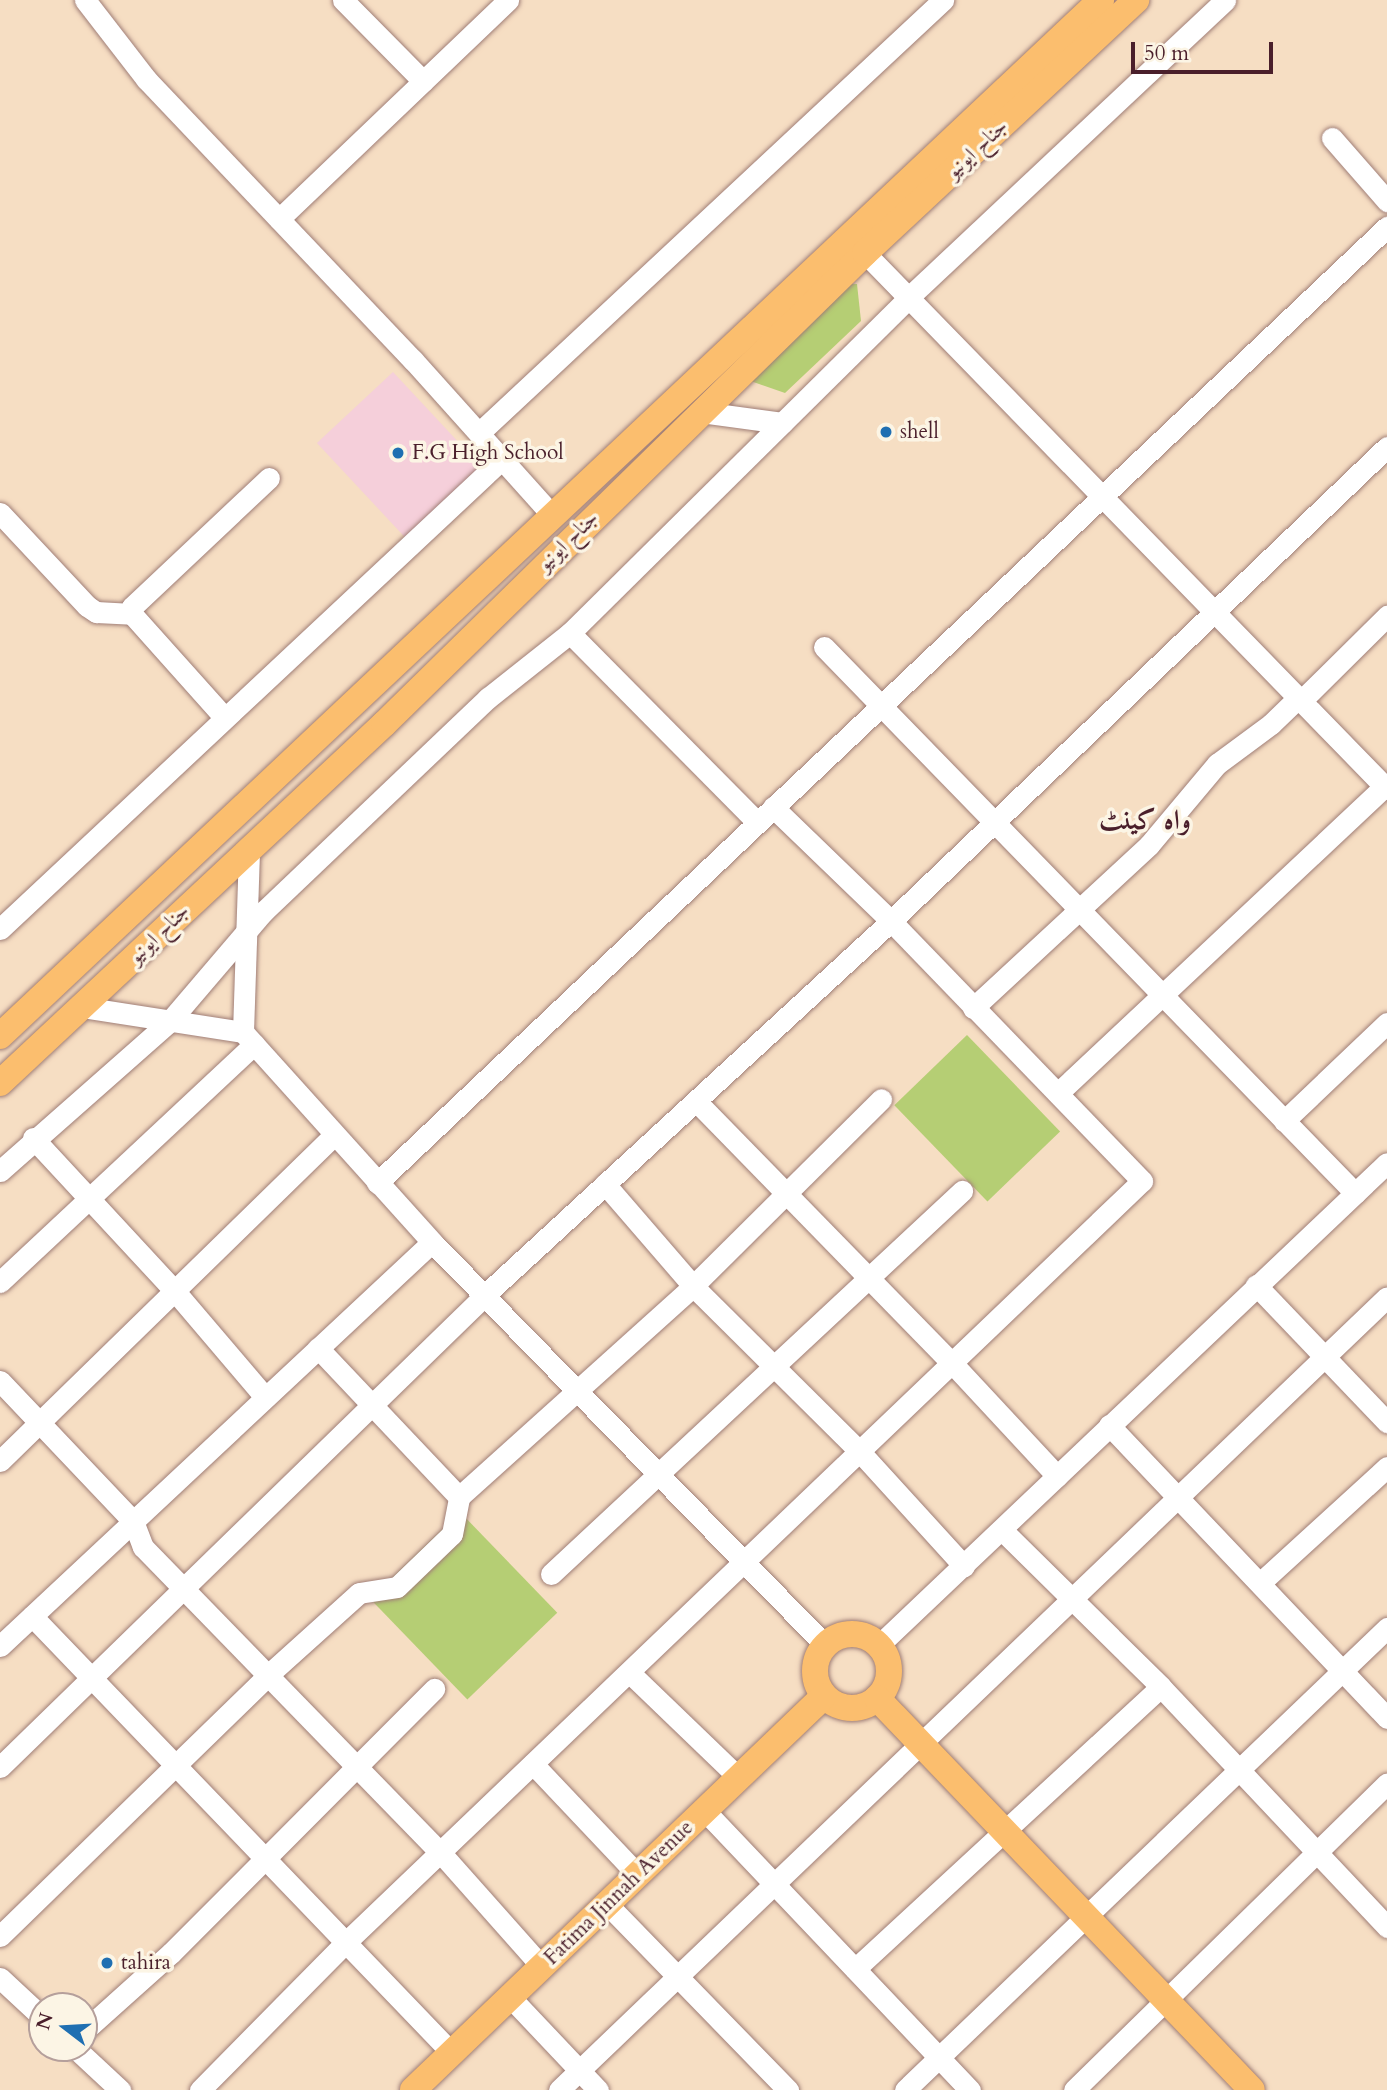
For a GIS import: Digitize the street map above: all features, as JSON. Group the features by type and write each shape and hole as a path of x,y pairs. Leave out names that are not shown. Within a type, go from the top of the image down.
{"main road":[{"name":"جناح ایونیو","path":"0,1037 428,638 551,514 1101,0"},
{"name":"جناح ایونیو","path":"0,1083 384,724 865,253 1136,0"},
{"path":"852,1634 878,1645 885,1655 888,1678 877,1698 856,1708 845,1708 824,1696 816,1680 816,1661 825,1646 852,1634"},
{"name":"Fatima Jinnah Avenue","path":"413,2090 824,1696"},
{"path":"877,1698 1250,2089"}],"street":[{"path":"85,0 146,79 479,433 551,514"},
{"path":"343,0 423,81"},
{"path":"279,219 508,0"},
{"path":"479,433 943,0"},
{"path":"0,1171 33,1138 169,1022 250,932 263,912 488,698 570,633 908,298 1225,0"},
{"path":"1332,138 1387,201"},
{"path":"377,1183 1387,227"},
{"path":"865,253 1386,786 1058,1093"},
{"path":"701,412 782,423"},
{"path":"0,1767 487,1293 891,921 1380,454 1387,477"},
{"path":"0,929 502,459"},
{"path":"131,614 132,607 269,478"},
{"path":"0,513 87,606 96,612 131,614 224,718"},
{"path":"973,1008 1149,845 1217,764 1300,699 1387,616"},
{"path":"570,633 757,822"},
{"path":"824,647 1355,1193"},
{"path":"200,2090 344,1944 747,1564 1142,1181 891,921 773,807"},
{"path":"0,1283 89,1200 248,1038 249,848"},
{"path":"82,1007 248,1038 333,1136 432,1242 487,1293 825,1646"},
{"path":"1284,1121 1387,1023"},
{"path":"0,1936 268,1675 359,1593 397,1587 452,1534 458,1497 577,1387 693,1286 881,1099"},
{"path":"696,1101 953,1364 1057,1476"},
{"path":"0,1461 41,1424 173,1289 333,1136"},
{"path":"33,1138 173,1289 265,1397"},
{"path":"878,1645 1387,1163"},
{"path":"605,1185 693,1286 861,1454 964,1566"},
{"path":"551,1574 776,1370 962,1191"},
{"path":"2,1641 432,1242"},
{"path":"1256,1285 1387,1422"},
{"path":"559,2090 923,1745 1387,1297"},
{"path":"318,1348 458,1497"},
{"path":"0,1381 133,1521 143,1547 440,1852 542,1967"},
{"path":"1109,1425 1387,1718"},
{"path":"1259,1583 1387,1467"},
{"path":"1002,1530 1161,1687 1387,1927"},
{"path":"32,1616 344,1944 452,2053"},
{"path":"905,2090 1087,1917 1237,1768 1387,1628"},
{"path":"630,1673 739,1779"},
{"path":"855,1969 1161,1687"},
{"path":"98,2018 265,1859 355,1765 434,1689"},
{"path":"533,1764 638,1875"},
{"path":"1073,2090 1387,1783"},
{"path":"705,1811 970,2090"},
{"path":"607,1904 680,1976 788,2090"},
{"path":"0,1978 28,2004"},
{"path":"510,1997 598,2090"},
{"path":"90,2062 120,2090"}],"shaded area":[{"name":"F.G High School","path":"393,372 481,466 405,537 317,443"}],"green space":[{"path":"848,284 857,284 861,321 785,393 745,379"},
{"path":"967,1035 1060,1131 987,1202 894,1105"},
{"path":"460,1512 557,1613 467,1700 370,1599"}],"place":[{"name":"shell","path":"886,432"},
{"name":"F.G High School","path":"398,453"},
{"name":"tahira","path":"107,1963"}],"district":[{"name":"واہ کینٹ","path":"1145,820"}]}
